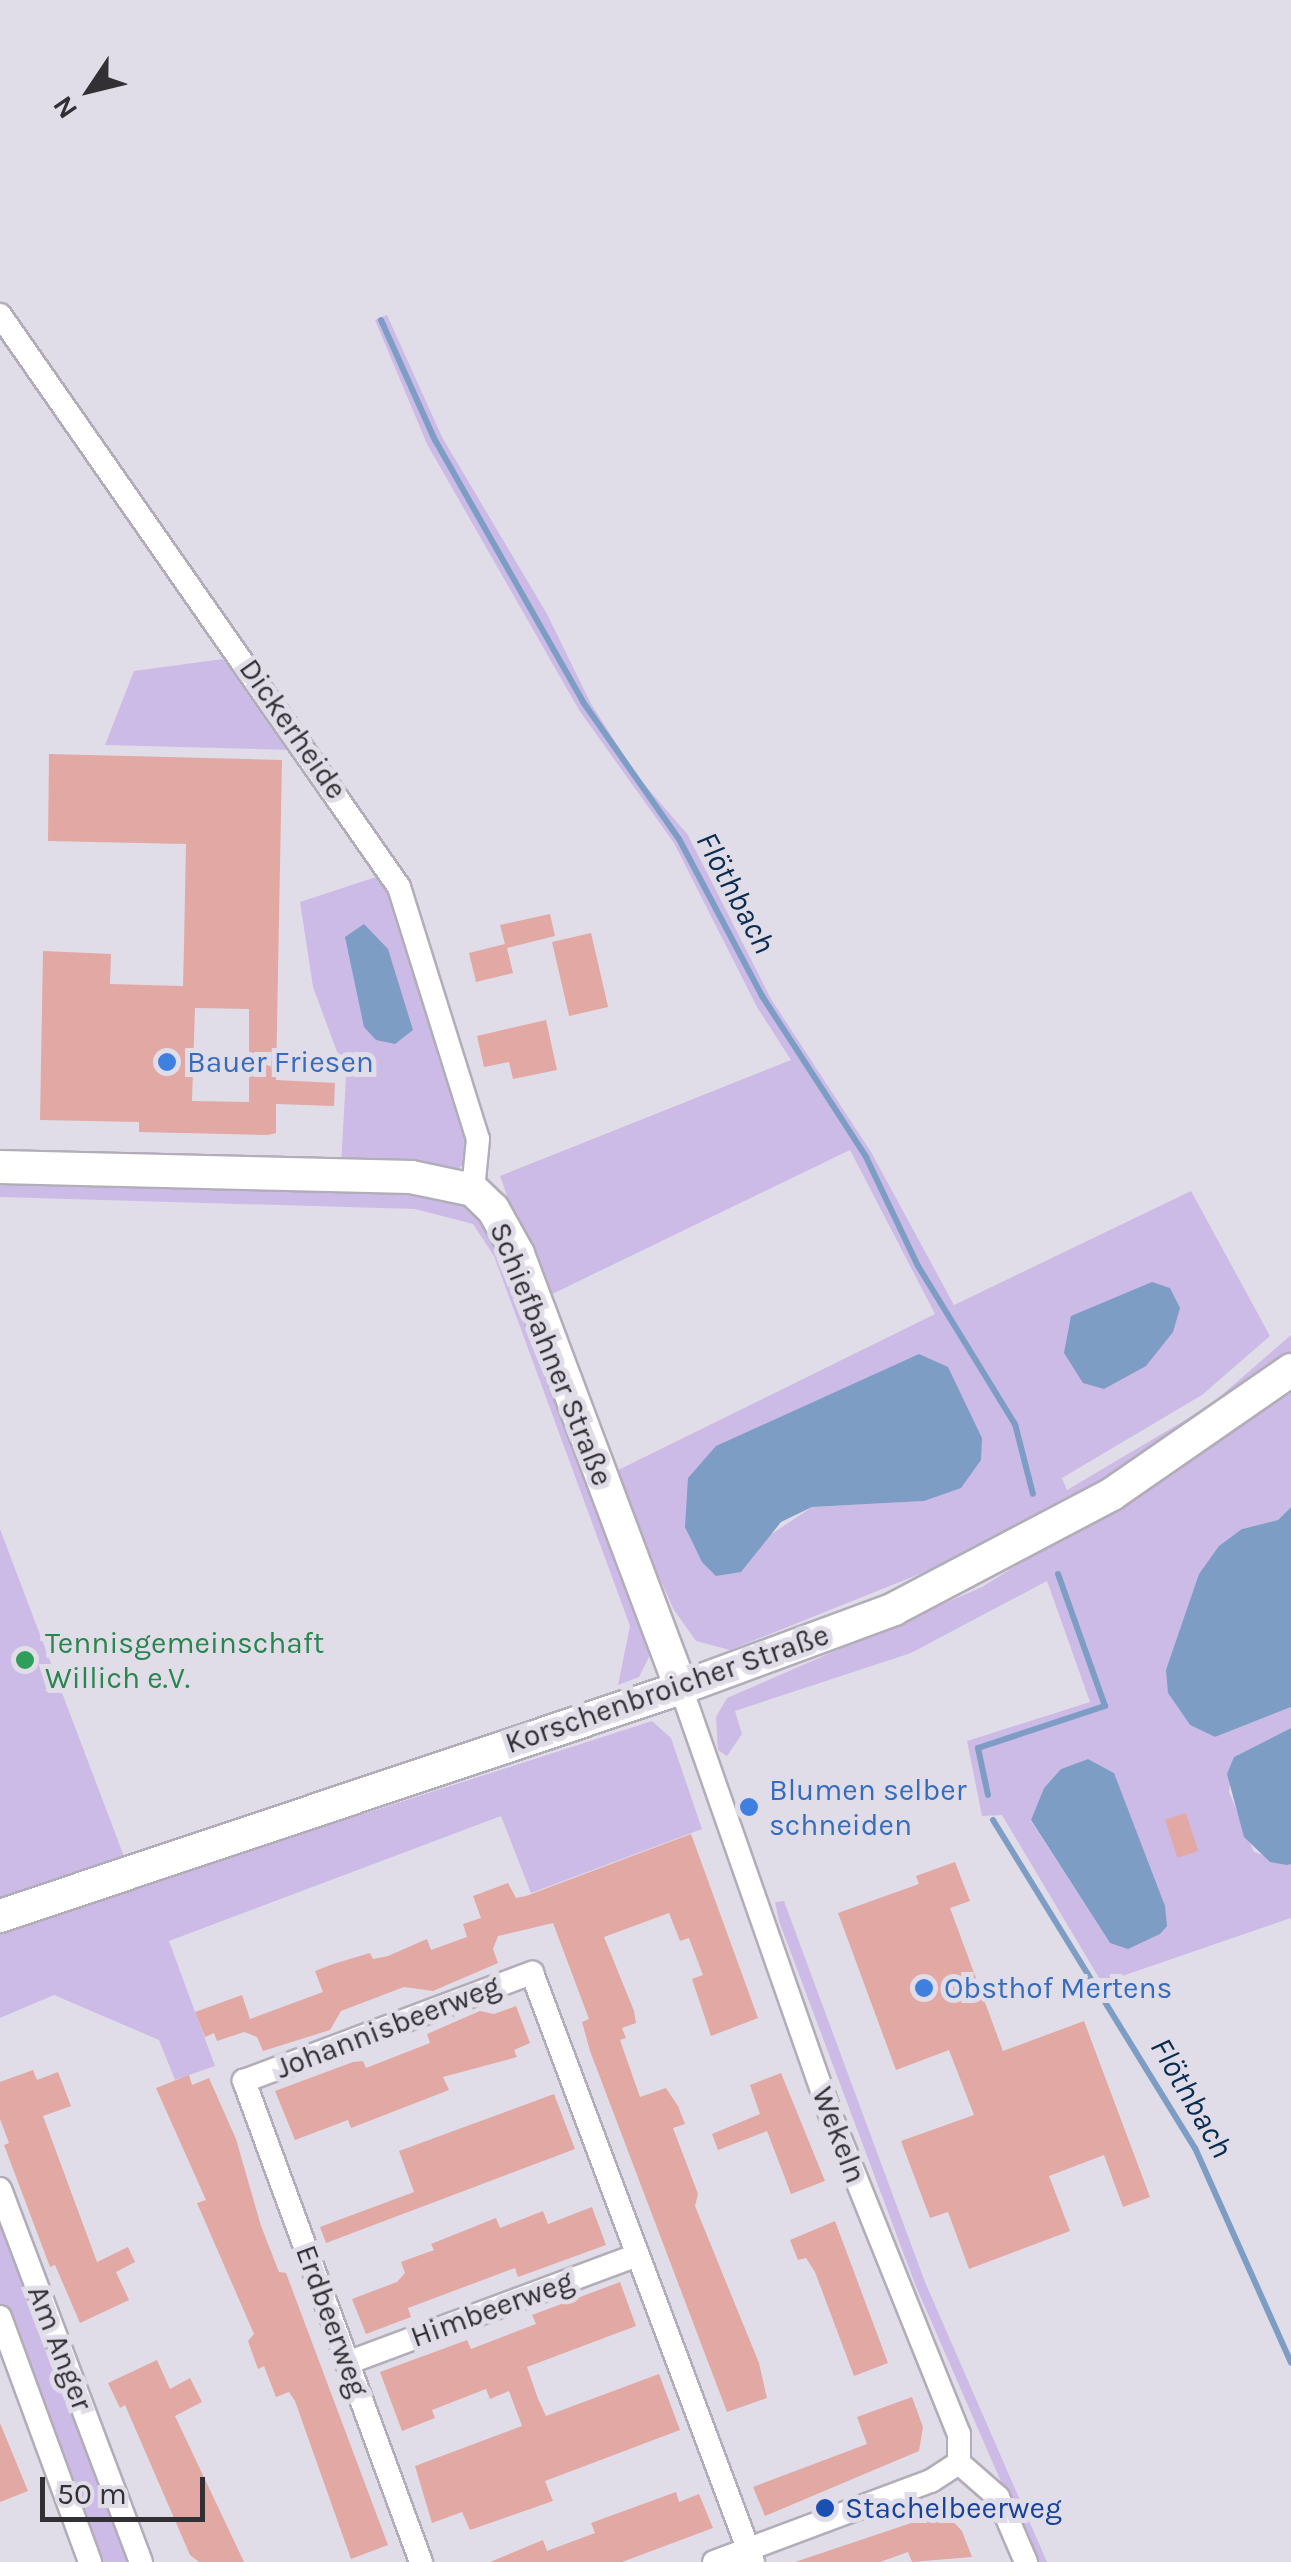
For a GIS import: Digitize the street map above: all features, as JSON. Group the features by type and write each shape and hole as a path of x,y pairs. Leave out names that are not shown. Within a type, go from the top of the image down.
{"main road":[{"name":"Schiefbahner Straße","path":"0,1167 411,1177 473,1190 493,1210 518,1254 681,1688"},
{"name":"Korschenbroicher Straße","path":"0,1916 681,1688 964,1576 1132,1482 1291,1370"}],"street":[{"name":"Dickerheide","path":"0,315 399,887 478,1138 473,1190"},
{"name":"Wekeln","path":"681,1688 824,2096 959,2434 959,2463"},
{"name":"Johannisbeerweg","path":"244,2081 532,1972 638,2254"},
{"name":"Erdbeerweg","path":"244,2081 421,2562"},
{"name":"Am Anger","path":"0,2189 140,2562"},
{"path":"638,2254 751,2556"},
{"name":"Himbeerweg","path":"347,2363 638,2254"},
{"name":"Am Anger","path":"0,2317 90,2562"},
{"path":"714,2562 751,2556 931,2480 959,2463 998,2497 1026,2562"}],"shaded area":[{"path":"387,315 442,437 547,614 591,704 638,777 688,835 771,999 871,1152 954,1305 1191,1191 1270,1336 1202,1395 1062,1478 1067,1490 1209,1406 1291,1335 1291,1359 1214,1419 977,1551 730,1650 696,1641 674,1610 612,1473 935,1314 850,1150 544,1298 500,1176 791,1060 757,1007 674,843 579,710 427,444 375,320","holes":["918,1354 924,1501 812,1507 764,1539"]},
{"path":"223,659 293,750 105,745 134,671"},
{"path":"379,876 398,904 470,1137 467,1161 458,1169 341,1165 346,1076 313,987 300,902"},
{"path":"0,1176 382,1187 458,1198 483,1215 505,1248 646,1634 649,1657 639,1677 618,1685 630,1626 494,1256 473,1224 415,1209 0,1197"},
{"path":"1291,1393 1291,1507 1278,1520 1242,1529 1199,1574 1168,1693 1190,1725 1215,1737 1291,1707 1291,1728 1234,1757 1229,1792 1254,1852 1291,1864 1291,1918 1102,1983 1002,1815 982,1816 967,1741 1090,1702 1047,1581 911,1653 735,1711 742,1734 727,1756 718,1750 716,1717 727,1698 982,1587","holes":["1088,1759 1114,1773 1110,1943 1031,1821 1044,1788 1061,1769"]},
{"name":"Tennisgemeinschaft Willich e.V.","path":"0,1529 125,1859 0,1903"},
{"path":"652,1721 671,1738 702,1829 531,1893 501,1816 169,1941 215,2066 175,2080 159,2040 54,1995 0,2018 0,1931"},
{"path":"784,1901 925,2282 1047,2562 1036,2562 915,2284 779,1921 775,1902"},
{"path":"0,2216 130,2562 96,2562 0,2306"}],"water":[{"path":"364,924 388,949 413,1030 395,1044 376,1040 364,1027 345,937"},
{"path":"1152,1282 1170,1288 1180,1308 1173,1332 1146,1366 1104,1389 1083,1383 1064,1353 1071,1316"},
{"path":"919,1354 948,1367 982,1438 981,1460 961,1488 924,1501 812,1507 781,1522 741,1572 716,1576 702,1562 685,1527 688,1478 716,1446"},
{"path":"1291,1507 1291,1707 1215,1737 1190,1725 1168,1693 1166,1670 1199,1574 1219,1546 1242,1529 1278,1520"},
{"path":"1291,1728 1291,1864 1287,1865 1270,1862 1244,1837 1227,1774 1234,1757"},
{"path":"1088,1759 1114,1773 1165,1906 1167,1926 1160,1934 1128,1949 1110,1943 1031,1820 1044,1788 1061,1769"}],"building":[{"path":"49,754 282,760 276,1080 335,1083 334,1106 276,1104 276,1133 268,1135 139,1132 139,1122 40,1120 43,951 111,954 110,984 183,986 186,844 48,841","holes":["195,1008 249,1009 249,1102 192,1101"]},
{"path":"550,914 555,936 507,948 513,973 476,982 469,953 505,944 500,925"},
{"path":"591,933 608,1007 569,1016 552,942"},
{"path":"546,1020 557,1070 513,1079 509,1062 484,1067 477,1036"},
{"path":"1186,1813 1198,1851 1177,1858 1165,1820"},
{"path":"691,1834 758,2018 711,2036 692,1979 703,1975 689,1938 680,1941 669,1913 604,1937 634,2011 636,2023 622,2028 626,2038 620,2040 640,2097 666,2088 678,2106 685,2124 673,2128 698,2194 695,2206 759,2363 767,2398 727,2412 590,2051 582,2022 589,2019 553,1923 498,1936 493,1949 498,1963 433,1991 404,1987 341,2011 330,2030 263,2051 257,2037 244,2032 217,2041 214,2033 205,2037 195,2012 242,1995 250,2019 323,1992 315,1971 333,1964 370,1953 373,1959 388,1956 427,1939 431,1950 467,1937 463,1924 481,1918 473,1896 508,1883 516,1898 526,1896"},
{"path":"955,1862 970,1901 950,1908 1003,2051 1084,2021 1150,2197 1123,2207 1104,2155 1049,2176 1070,2231 969,2269 948,2212 930,2218 901,2141 974,2115 949,2050 896,2070 838,1913 919,1884 916,1876"},
{"path":"516,2006 530,2043 514,2050 517,2057 443,2077 449,2090 351,2128 348,2120 295,2140 275,2091 353,2062 363,2061 366,2068 430,2043 427,2034 480,2011 494,2014"},
{"path":"33,2070 37,2080 58,2072 71,2106 43,2116 97,2262 128,2247 135,2262 116,2272 129,2300 80,2323 55,2265 50,2267 4,2145 9,2143 0,2119 0,2082"},
{"path":"781,2073 825,2181 791,2194 767,2131 718,2150 712,2134 760,2114 750,2085"},
{"path":"189,2075 192,2085 209,2078 236,2139 261,2226 279,2272 286,2273 388,2545 351,2559 295,2401 289,2392 276,2397 264,2366 258,2369 248,2341 254,2334 197,2203 206,2200 156,2088"},
{"path":"554,2094 575,2149 326,2243 320,2227 414,2192 399,2151"},
{"path":"592,2207 606,2245 518,2277 515,2268 408,2308 411,2317 366,2334 352,2299 397,2282 405,2273 401,2262 434,2250 431,2244 496,2218 500,2228 543,2211 548,2224"},
{"path":"835,2221 888,2363 854,2376 815,2272 806,2258 798,2260 790,2240"},
{"path":"620,2282 636,2326 527,2367 538,2399 546,2416 659,2374 680,2430 545,2481 553,2501 470,2530 462,2512 432,2523 415,2466 522,2426 509,2391 490,2399 486,2389 432,2410 435,2418 402,2431 380,2372 467,2340 471,2349 536,2324 532,2315"},
{"path":"157,2360 170,2389 190,2378 202,2402 175,2416 244,2562 199,2562 190,2555 125,2405 120,2408 108,2383"},
{"path":"912,2397 923,2427 919,2451 765,2516 753,2487 867,2444 857,2417"},
{"path":"0,2423 28,2491 0,2502"},
{"path":"676,2492 679,2502 699,2494 713,2528 622,2562 490,2562 543,2540 547,2551 595,2533 591,2523"},
{"path":"944,2512 962,2531 972,2557 912,2562 908,2552 880,2562 795,2562"}],"waterway":[{"name":"Flöthbach","path":"381,320 435,440 583,702 679,839 762,996 866,1157 918,1266 1015,1424 1033,1494"},
{"name":"Flöthbach","path":"988,1795 978,1748 1105,1706 1058,1574"},
{"name":"Flöthbach","path":"993,1820 1195,2148 1291,2363"}],"place":[{"name":"Bauer Friesen","path":"167,1062"},
{"name":"Tennisgemeinschaft Willich e.V.","path":"25,1660"},
{"name":"Blumen selber schneiden","path":"749,1807"},
{"name":"Obsthof Mertens","path":"924,1988"},
{"name":"Stachelbeerweg","path":"825,2508"}]}
